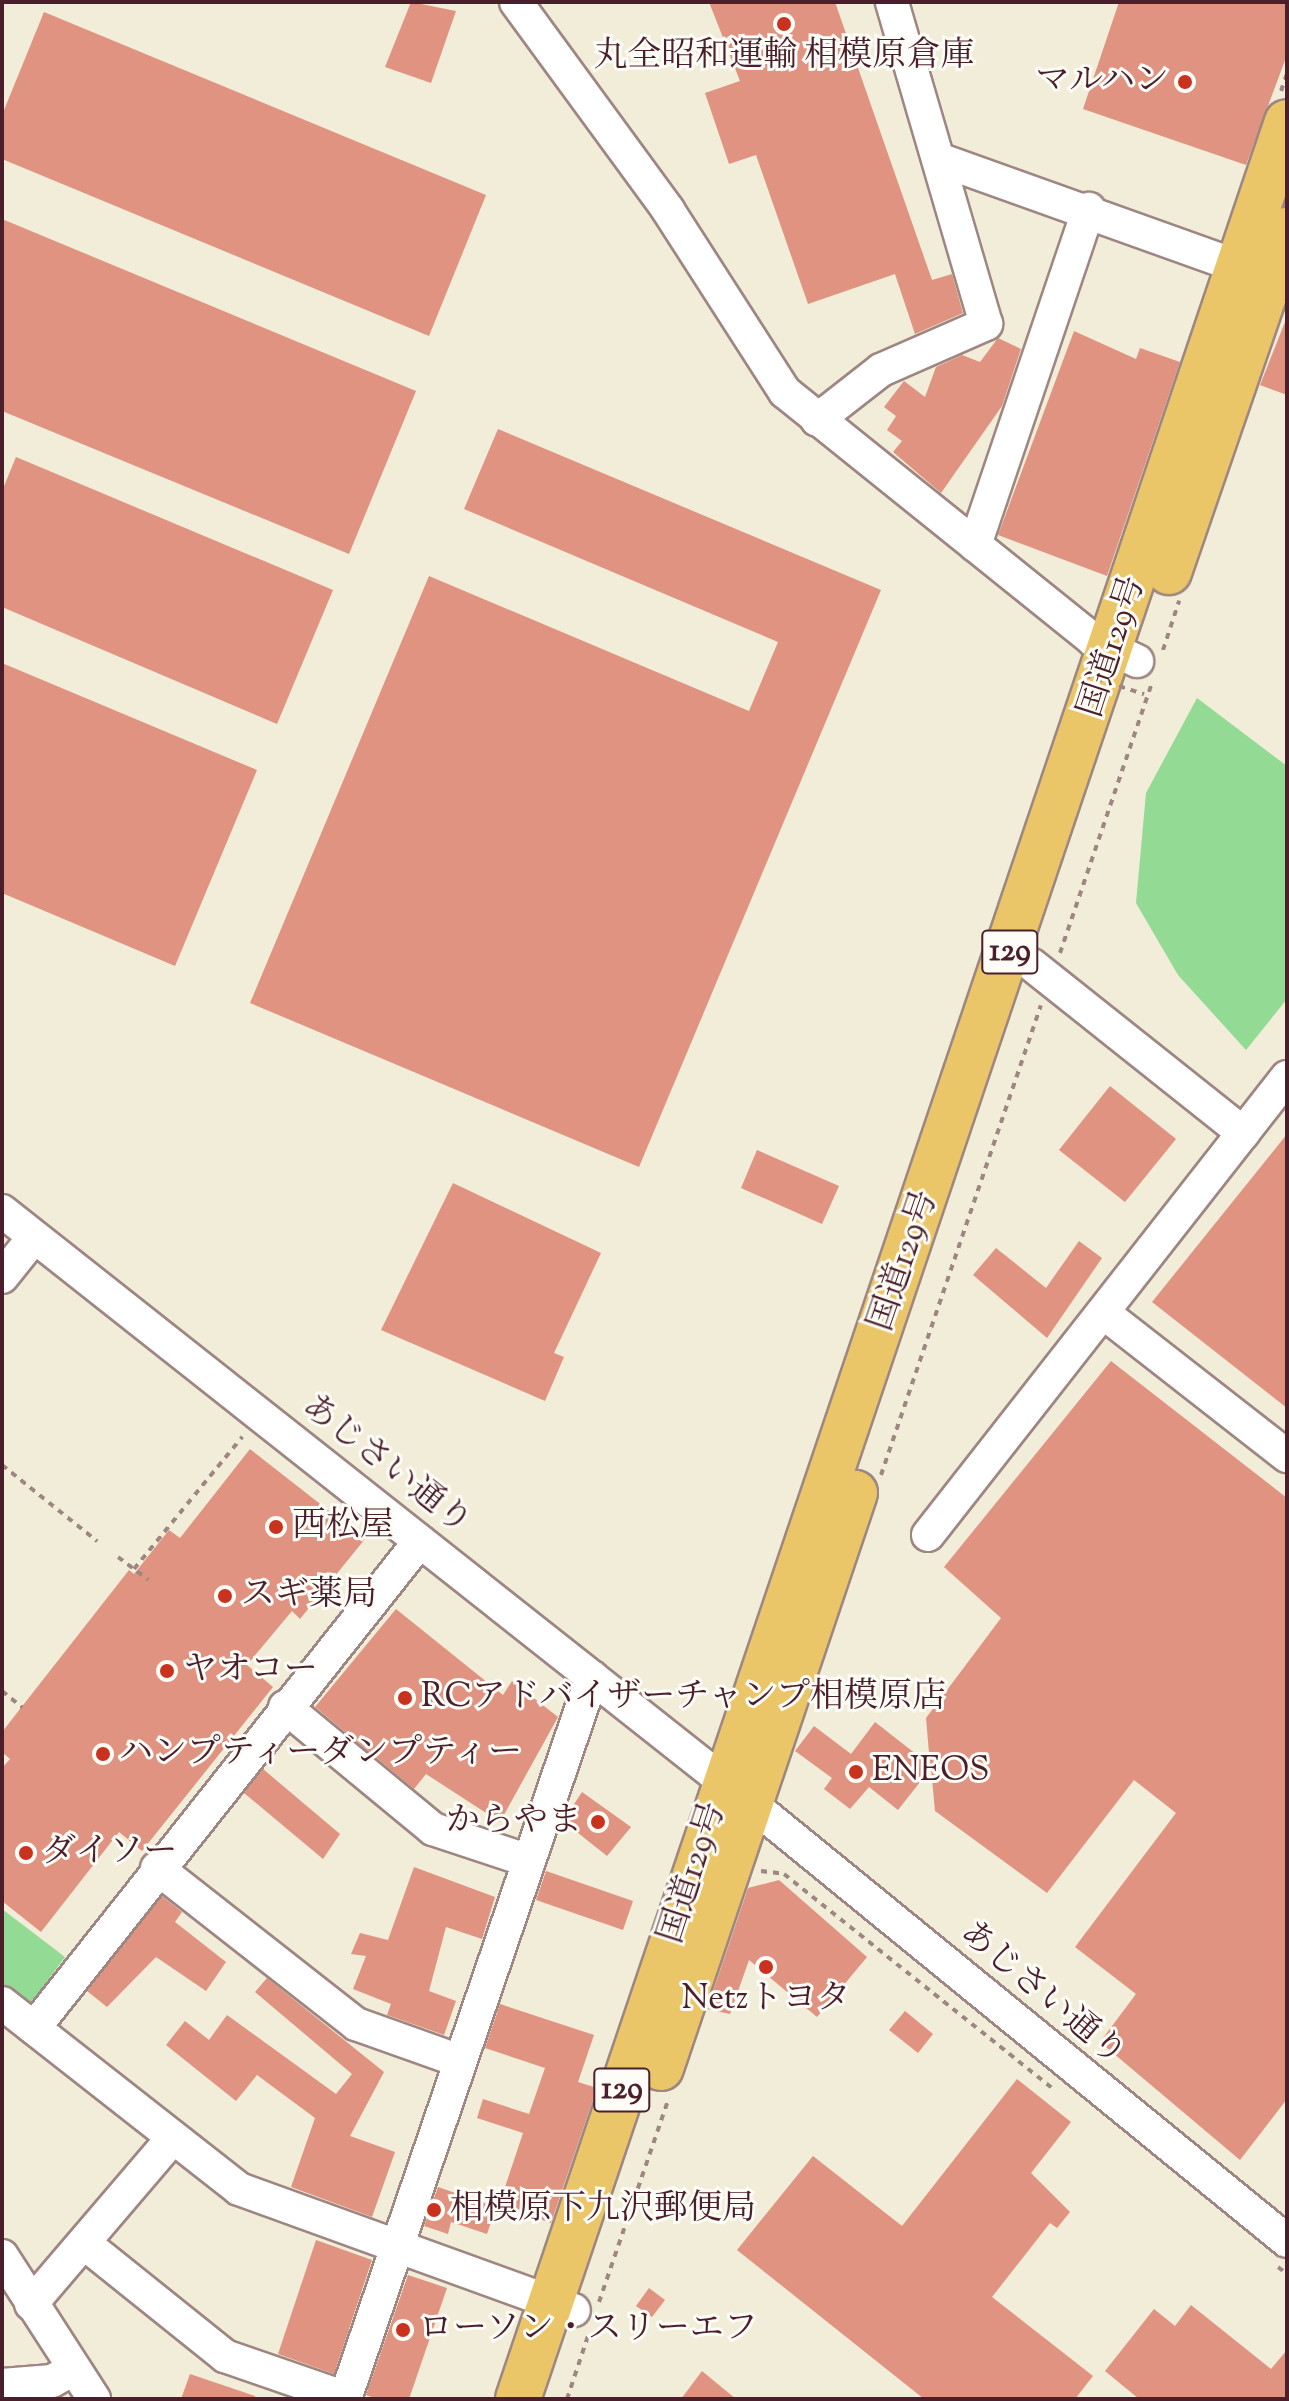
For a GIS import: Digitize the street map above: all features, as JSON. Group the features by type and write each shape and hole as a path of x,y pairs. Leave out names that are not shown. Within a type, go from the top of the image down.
{"highway":[{"name":"国道129号","path":"1265,277 1287,122"},
{"name":"国道129号","path":"544,2399 578,2314 737,1792 1132,670 1265,277 1287,230"},
{"name":"国道129号","path":"737,1792 1041,973 1132,670"},
{"name":"国道129号","path":"518,2399 578,2314"}],"street":[{"path":"516,2 668,210 785,392 1132,670"},
{"path":"817,420 881,370 986,324 941,160 892,2"},
{"path":"941,160 1089,209 1265,277"},
{"path":"975,545 1089,209"},
{"path":"1041,973 1243,1133"},
{"path":"928,1535 1105,1314 1287,1077"},
{"name":"あじさい通り","path":"2,1211 737,1792 1281,2253"},
{"path":"2,1277 34,1237"},
{"path":"1105,1314 1287,1456"},
{"path":"34,2028 157,1868 420,1541"},
{"path":"84,2243 225,2356 345,2398 592,1677"},
{"path":"285,1707 433,1829 529,1861"},
{"path":"157,1868 356,2024 460,2061"},
{"path":"2,2003 239,2189 578,2314"},
{"path":"19,2296 84,2243 173,2138"},
{"path":"2,2256 19,2296 94,2399"},
{"path":"2,2385 52,2381 74,2369"}],"path":[{"path":"878,1486 1041,973 1132,670 1184,587"},
{"path":"134,1569 240,1435 251,1444"},
{"path":"2,1465 97,1541"},
{"path":"118,1557 148,1580"},
{"path":"2,1691 22,1707"},
{"path":"750,1877 773,1869 784,1874 1058,2093"},
{"path":"567,2399 578,2314 671,2095"},
{"path":"1281,2253 1287,2274"}],"green space":[{"path":"1197,698 1287,766 1287,999 1246,1050 1178,975 1136,903 1146,793"},
{"path":"2,1909 65,1957 28,2007 2,1988"}],"building":[{"path":"411,2 456,11 431,83 385,67"},
{"path":"709,2 835,2 932,280 952,274 963,313 915,334 895,274 808,304 756,155 729,164 705,93 740,81"},
{"name":"マルハン","path":"1119,2 1287,2 1287,55 1246,165 1083,109"},
{"path":"44,12 486,195 429,336 2,159 2,115"},
{"path":"2,219 416,391 349,554 2,411"},
{"path":"1287,317 1287,395 1260,385"},
{"path":"1074,331 1136,359 1140,348 1180,362 1107,576 998,535"},
{"path":"998,338 1021,349 1002,406 941,493 893,452 902,441 887,430 896,416 884,407 904,381 925,397 936,367 962,355 980,362"},
{"path":"498,429 881,590 639,1167 250,1003 429,576 749,711 778,642 464,509"},
{"path":"16,457 333,590 277,724 2,607 2,491"},
{"path":"2,663 257,770 175,966 2,893"},
{"path":"1110,1086 1176,1139 1125,1202 1059,1150"},
{"path":"1287,1134 1287,1408 1152,1302"},
{"path":"757,1150 839,1186 822,1224 741,1188"},
{"path":"453,1183 601,1253 554,1353 564,1357 545,1401 381,1330"},
{"path":"1079,1241 1102,1258 1047,1338 973,1275 996,1248 1046,1288"},
{"path":"1111,1361 1287,1498 1287,2099 1240,2160 1100,2042 1136,1994 1075,1947 1176,1813 1134,1780 1047,1893 935,1811 931,1768 898,1810 869,1787 850,1809 824,1789 832,1778 795,1751 814,1726 851,1754 875,1722 930,1765 926,1718 1001,1618 944,1567"},
{"path":"250,1449 365,1539 300,1619 292,1611 247,1665 273,1687 142,1851 119,1832 41,1932 2,1901 2,1768 10,1759 2,1752 2,1732 129,1570 134,1574 169,1530 180,1538"},
{"name":"RCアドバイザーチャンプ相模原店","path":"396,1609 503,1695 512,1681 558,1717 500,1822 426,1774 414,1789 315,1707"},
{"path":"263,1769 340,1834 323,1859 244,1793"},
{"path":"582,1792 631,1827 607,1856 563,1821"},
{"path":"414,1867 495,1897 482,1939 446,1927 429,1991 456,2001 444,2035 387,2015 391,2004 353,1989 366,1956 351,1954 360,1933 388,1940"},
{"path":"546,1871 633,1901 623,1930 536,1900"},
{"path":"779,1880 867,1957 817,2017 749,1960 730,2014 707,2009 748,1888"},
{"path":"162,1896 182,1912 175,1922 226,1962 206,1991 156,1957 107,2007 87,1991"},
{"path":"267,1978 384,2072 350,2136 395,2152 372,2217 291,2187 315,2118 257,2075 236,2101 166,2045 185,2021 209,2040 227,2015 336,2094 352,2074 255,1992"},
{"path":"500,2004 594,2035 578,2082 597,2088 551,2223 499,2205 523,2133 477,2118 483,2099 529,2114 545,2068 485,2048"},
{"path":"905,2011 933,2034 918,2053 889,2030"},
{"path":"1017,2079 1071,2122 1031,2173 1070,2212 1057,2228 1050,2223 992,2297 1093,2376 1075,2399 924,2399 737,2250 813,2156 902,2226"},
{"path":"438,2187 496,2207 487,2234 451,2222 448,2234 424,2226"},
{"path":"316,2240 372,2260 334,2374 278,2354"},
{"path":"408,2275 447,2288 409,2399 377,2399 366,2395"},
{"path":"649,2288 665,2300 652,2317 636,2306"},
{"path":"1191,2305 1271,2369 1287,2350 1287,2399 1139,2399 1105,2371 1154,2309 1175,2326"},
{"path":"702,2371 736,2399 681,2399"},
{"path":"190,2374 255,2396 255,2399 181,2399"}],"place":[{"name":"丸全昭和運輸 相模原倉庫","path":"784,24"},
{"name":"マルハン","path":"1185,82"},
{"name":"西松屋","path":"276,1527"},
{"name":"スギ薬局","path":"225,1596"},
{"name":"ヤオコー","path":"167,1671"},
{"name":"RCアドバイザーチャンプ相模原店","path":"405,1698"},
{"name":"ハンプティーダンプティー","path":"103,1754"},
{"name":"ENEOS","path":"856,1772"},
{"name":"からやま","path":"598,1822"},
{"name":"ダイソー","path":"26,1853"},
{"name":"Netzトヨタ","path":"766,1967"},
{"name":"相模原下九沢郵便局","path":"434,2210"},
{"name":"ローソン・スリーエフ","path":"403,2330"}]}
